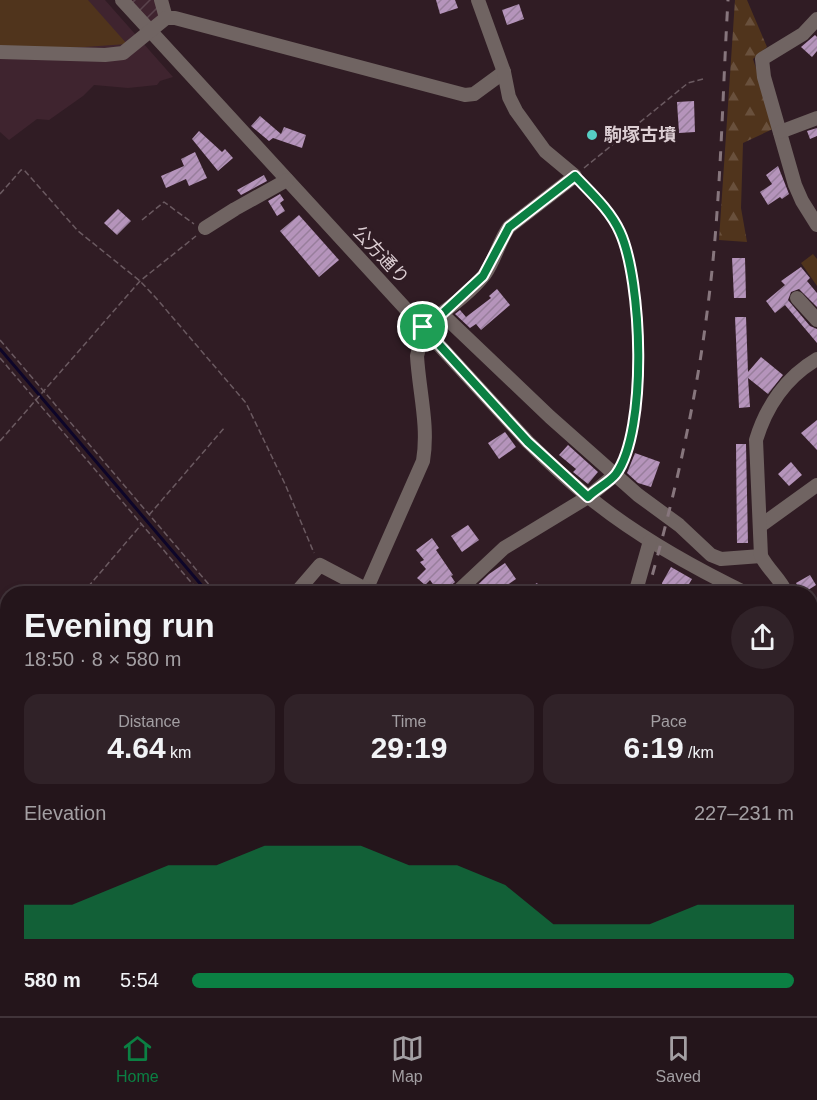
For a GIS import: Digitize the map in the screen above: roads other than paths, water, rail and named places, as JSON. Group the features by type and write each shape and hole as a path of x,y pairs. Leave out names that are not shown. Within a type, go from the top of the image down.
{"street":[{"name":"公方通り","path":"122,0 528,442 588,497 650,541 693,567 732,586"},
{"path":"161,0 166,18"},
{"path":"373,586 423,461 426,446 417,356 427,331 483,276 509,227 575,176 545,151 516,111 509,97 504,72 478,0"},
{"path":"0,52 105,55 123,52 166,18 175,18 465,95 474,94 504,72"},
{"path":"817,19 803,34 762,59 764,77 795,185 817,225"},
{"path":"780,132 817,118"},
{"path":"205,228 286,180"},
{"path":"797,298 817,320"},
{"path":"442,314 550,417 638,495 679,525 711,555 721,559 762,556"},
{"path":"783,586 762,556 756,441 761,423 774,400 790,380 817,359"},
{"path":"466,586 504,548 588,497 616,474"},
{"path":"760,526 817,485"},
{"path":"637,586 650,541"},
{"path":"302,586 320,565 361,586"}],"waterway":[{"path":"0,349 202,586"}],"railway":[{"path":"649,586 683,451 703,342 716,229 728,0"}],"place":[{"name":"駒塚古墳","path":"592,135"}]}
